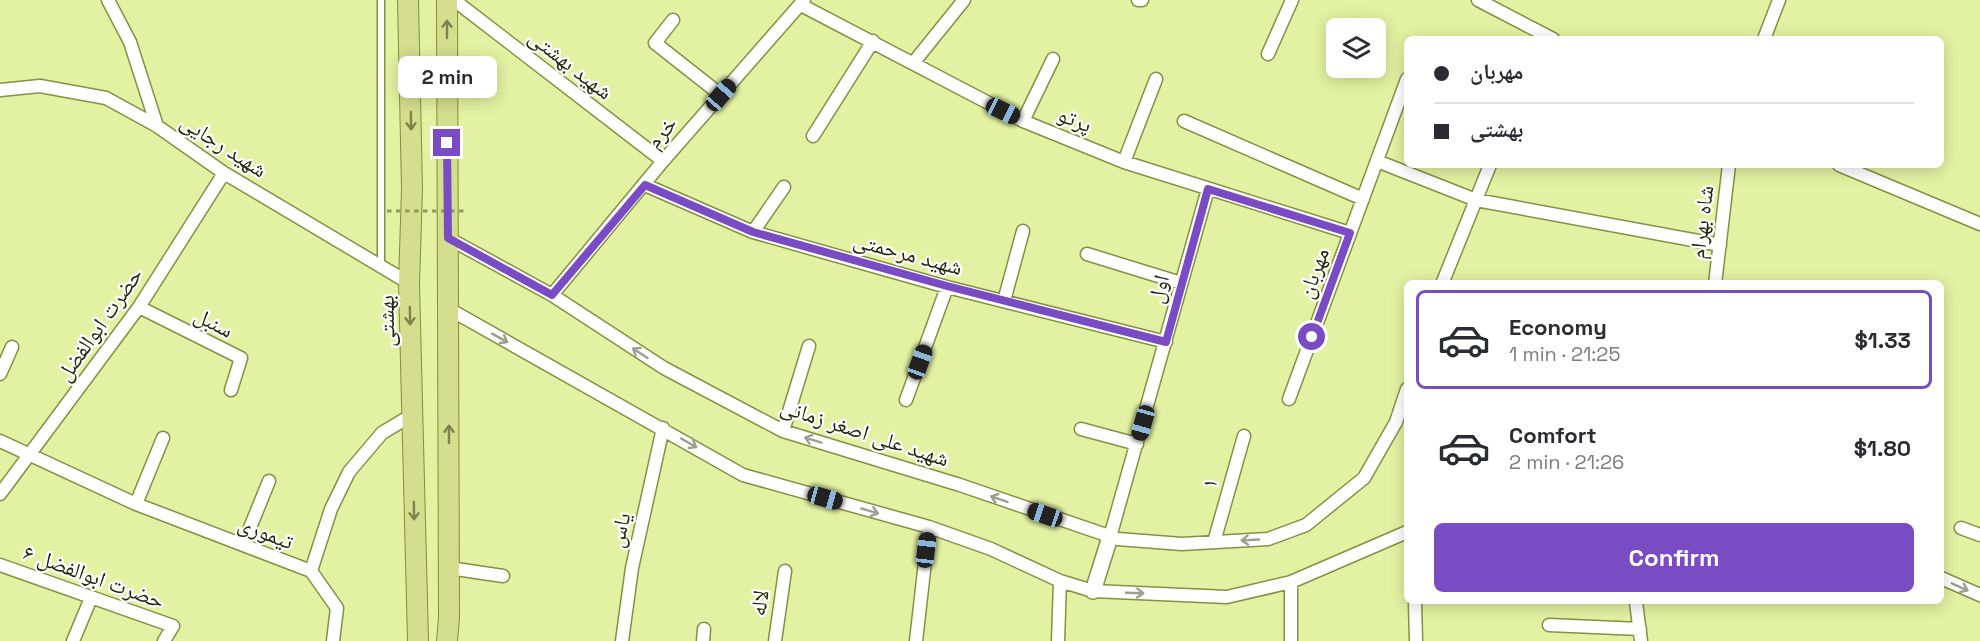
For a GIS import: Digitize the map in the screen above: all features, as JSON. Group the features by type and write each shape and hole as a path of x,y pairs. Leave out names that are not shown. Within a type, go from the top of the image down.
{"main road":[{"name":"بهشتی","path":"408,0 412,189 410,283 415,636"},
{"path":"447,0 449,309 449,618 447,641"},
{"path":"449,618 454,641"}],"street":[{"path":"108,0 130,42 158,126"},
{"name":"شهید بهشتی","path":"454,0 663,161"},
{"path":"914,62 963,0"},
{"path":"1268,54 1292,0"},
{"path":"1478,0 1547,36"},
{"path":"1765,36 1779,0"},
{"name":"خرم","path":"552,295 663,161 802,2"},
{"name":"پرتو","path":"802,2 983,102 1023,121 1124,162 1350,233"},
{"path":"673,21 655,43 721,95"},
{"path":"813,136 873,41"},
{"path":"1023,121 1053,59"},
{"path":"1124,162 1156,79"},
{"name":"شهید رجایی","path":"0,90 40,86 106,98 158,126 224,173 410,283"},
{"name":"مهربان","path":"1289,399 1404,87"},
{"path":"1184,121 1363,199"},
{"path":"1377,161 1476,200 1720,245"},
{"path":"1445,280 1489,168"},
{"name":"شاه بهرام","path":"1716,280 1729,168"},
{"path":"1846,168 1980,224"},
{"name":"حضرت ابوالفضل","path":"0,494 140,307 224,173"},
{"name":"شهید مرحمتی","path":"645,185 753,232 947,286 1166,342"},
{"path":"753,232 784,187"},
{"name":"اول","path":"1110,537 1208,189"},
{"path":"1004,301 1023,231"},
{"name":"شهید علی اصغر زمانی","path":"448,238 552,295 664,368 783,431 960,485 1110,537 1182,544 1268,539 1306,525 1364,478 1396,422 1404,398"},
{"path":"1087,254 1181,282"},
{"path":"906,400 947,286"},
{"name":"سنبل","path":"140,307 241,358 231,390"},
{"path":"449,309 743,475 929,527 991,549 1060,581 1093,591 1227,597 1291,582 1404,533"},
{"path":"783,431 809,346"},
{"path":"0,374 12,347"},
{"name":"تیموری","path":"0,441 136,504 311,571 331,509 349,472 382,433 412,415"},
{"name":"یاس","path":"621,641 632,568 663,428"},
{"path":"1081,429 1137,444"},
{"name":"۱","path":"1214,542 1244,436"},
{"path":"136,504 163,438"},
{"path":"243,546 269,481"},
{"path":"916,641 929,527"},
{"path":"1961,528 1980,535"},
{"path":"1093,591 1110,537"},
{"name":"حضرت ابوالفضل ۶","path":"0,565 173,626 164,641"},
{"path":"449,568 503,576"},
{"path":"311,571 337,608 333,641"},
{"name":"لاله","path":"775,641 785,571"},
{"path":"1944,579 1980,595"},
{"path":"1058,641 1060,581"},
{"path":"1291,582 1291,641"},
{"path":"73,641 91,598"},
{"path":"1415,604 1416,641"},
{"path":"1549,625 1640,635 1636,604"}],"lane":[{"path":"381,0 381,266"}],"path":[{"path":"387,211 464,211"}],"route":[{"path":"447,143 448,238 552,295 645,185 753,232 947,286 1166,342 1208,189 1350,233 1312,337"}]}
